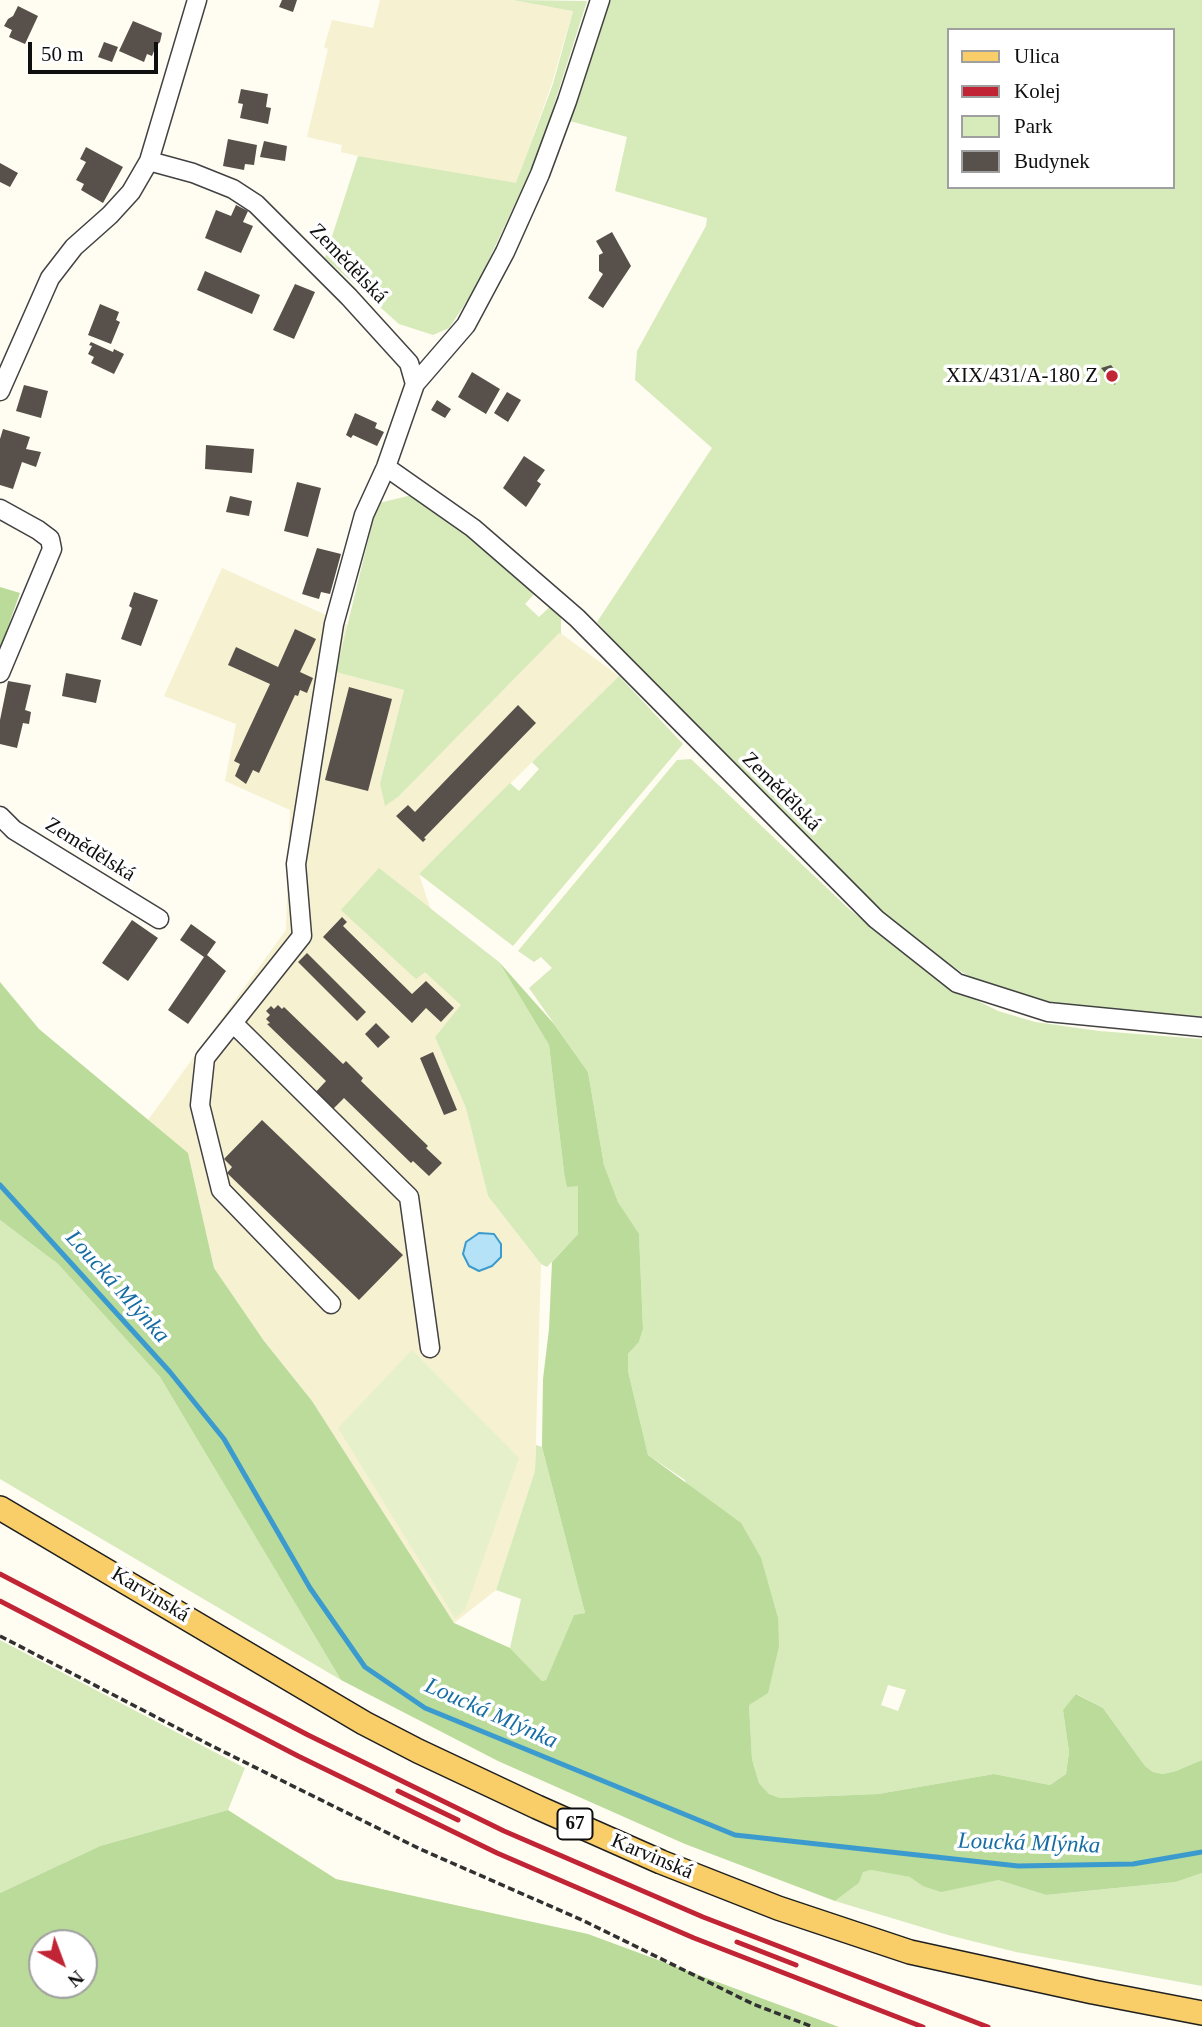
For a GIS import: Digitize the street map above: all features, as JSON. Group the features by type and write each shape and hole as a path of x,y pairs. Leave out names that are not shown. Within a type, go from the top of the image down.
{"main road":[{"name":"Karvinská","path":"0,1508 364,1723 537,1807 661,1862 778,1908 910,1952 1202,2013"}],"street":[{"path":"0,391 50,278 74,247 131,192 149,161 197,0"},
{"path":"331,1304 221,1190 200,1105 205,1058 302,936 296,864 334,624 364,514 386,467 415,384 466,325 505,253 540,174 600,0"},
{"name":"Zemědělská","path":"149,161 193,173 233,189 256,204 349,297 409,363 415,384"},
{"name":"Zemědělská","path":"386,467 474,528 577,618 876,919 957,983 1048,1012 1202,1027"},
{"path":"0,509 50,539 52,549 0,673"},
{"name":"Zemědělská","path":"0,816 14,830 159,919"},
{"path":"233,1023 409,1197 430,1348"}],"path":[{"path":"0,1636 222,1751 420,1849 582,1920 753,2004 813,2027"}],"shaded area":[{"path":"380,0 513,0 573,10 552,83 516,184 358,156 341,152 342,145 307,137 328,49 324,47 332,20 373,28"},
{"path":"222,568 348,625 336,672 404,690 380,782 399,796 559,632 619,676 419,874 462,1005 435,1037 466,1108 488,1196 541,1264 535,1471 496,1590 454,1623 312,1401 264,1341 214,1268 189,1157 148,1120 286,930 290,810 225,781 236,724 164,696"}],"green space":[{"path":"513,0 587,1 540,149 523,187 475,289 449,328 433,335 399,324 325,258 358,156 516,183 553,84 573,11"},
{"path":"605,0 1202,0 1202,1026 1042,1006 988,988 919,946 843,884 735,775 597,622 712,448 635,380 637,351 706,226 707,218 615,191 627,137 570,121"},
{"path":"412,495 507,563 537,591 525,604 539,617 553,604 561,615 561,634 559,633 399,796 385,806 380,783 404,690 336,672 379,503"},
{"path":"0,587 20,593 0,649"},
{"path":"619,676 683,744 513,946 419,874 510,783 519,791 539,769 532,762"},
{"path":"691,759 849,909 886,939 964,994 998,1011 1035,1022 1099,1031 1202,1039 1202,1760 1176,1771 1163,1774 1153,1772 1145,1766 1103,1708 1077,1694 1063,1710 1069,1752 1066,1774 1050,1785 994,1774 878,1794 780,1798 769,1794 759,1783 752,1759 749,1705 685,1480 648,1455 628,1371 628,1354 639,1342 643,1329 639,1235 618,1202 604,1165 588,1072 529,988 552,968 541,957 534,962 518,951 677,760","holes":["888,1685 906,1690 898,1711 881,1705"]},
{"path":"379,868 499,962 549,1045 564,1172 578,1186 578,1234 547,1267 541,1264 488,1196 466,1108 435,1037 461,1005 425,972 416,979 341,910"},
{"path":"499,962 554,1024 588,1072 604,1165 618,1202 639,1234 643,1329 639,1342 628,1354 628,1371 648,1455 741,1523 761,1558 778,1618 779,1646 768,1693 749,1705 752,1759 759,1783 769,1794 780,1798 878,1794 994,1774 1050,1785 1066,1774 1069,1752 1063,1710 1076,1694 1103,1708 1145,1766 1153,1772 1163,1774 1176,1771 1202,1760 1202,1873 1176,1882 1046,1895 998,1880 941,1892 923,1886 910,1877 871,1870 863,1872 859,1883 835,1901 685,1844 498,1761 341,1680 160,1377 58,1264 0,1220 0,982 39,1029 188,1153 214,1268 264,1341 312,1401 454,1623 510,1648 542,1681 546,1680 574,1615 585,1613 542,1447 543,1379 549,1329 552,1262 578,1234 578,1186 567,1187 549,1045"},
{"path":"0,1220 58,1264 160,1377 341,1680 0,1479"},
{"path":"412,1350 519,1458 465,1610 455,1618 338,1428"},
{"path":"536,1445 542,1447 585,1613 574,1615 546,1680 542,1681 510,1648 521,1599 496,1590 535,1471"},
{"path":"0,1640 245,1768 228,1810 100,1846 0,1893"},
{"path":"228,1810 336,1879 588,1934 839,2027 0,2027 0,1893 100,1846"},
{"path":"872,1870 911,1877 998,1880 1046,1895 1176,1882 1202,1873 1202,1986 1016,1952 835,1901 859,1883 863,1871"}],"water":[{"path":"479,1233 494,1234 501,1244 501,1257 492,1266 479,1271 469,1266 463,1254 466,1242"}],"building":[{"path":"282,0 297,0 293,12 279,7"},
{"path":"18,6 38,16 25,44 9,37 12,30 4,26"},
{"path":"133,21 162,33 152,56 147,54 144,62 119,51"},
{"path":"104,42 118,47 112,62 98,57"},
{"path":"241,89 268,94 266,107 271,108 268,124 240,118 243,104 238,103"},
{"path":"228,139 257,145 254,165 245,164 244,170 223,166"},
{"path":"264,141 287,146 285,161 260,157"},
{"path":"86,147 123,167 103,203 81,190 84,184 76,180 86,162 80,159"},
{"path":"0,163 18,173 10,187 0,182"},
{"path":"236,205 248,211 243,222 253,226 241,253 205,238 216,210 231,216"},
{"path":"612,232 631,266 603,308 588,298 603,274 599,271 599,255 603,253 596,241"},
{"path":"205,271 260,295 252,314 197,290"},
{"path":"295,284 315,292 294,339 273,330"},
{"path":"100,304 119,312 116,320 120,322 111,344 88,335"},
{"path":"91,342 124,354 114,374 91,363 94,357 88,354"},
{"name":"XIX/431/A-180 Z","path":"1111,365 1118,374 1115,385 1101,368"},
{"path":"472,372 500,389 486,414 458,397"},
{"path":"24,385 48,391 41,418 16,411"},
{"path":"507,392 521,400 508,422 494,413"},
{"path":"437,400 451,409 445,418 431,410"},
{"path":"355,413 377,423 375,428 384,432 377,446 353,435 351,438 346,435"},
{"path":"3,429 30,437 26,449 41,452 36,467 22,462 13,489 0,485 0,439"},
{"path":"206,445 254,449 252,473 205,469"},
{"path":"524,456 545,470 537,481 541,484 526,507 503,488"},
{"path":"297,482 321,488 308,537 284,531"},
{"path":"230,496 252,501 249,516 226,512"},
{"path":"317,548 341,554 330,594 321,592 319,599 302,594"},
{"path":"134,592 158,600 141,646 121,639 132,608 129,606"},
{"path":"295,629 316,639 300,672 313,678 307,693 300,690 298,696 295,695 259,773 253,770 246,784 235,776 240,764 234,761 270,684 228,665 236,647 278,667"},
{"path":"66,673 101,680 96,703 62,696"},
{"path":"8,681 31,685 25,710 31,712 29,724 23,723 17,748 0,744 0,720"},
{"path":"349,687 392,699 368,791 325,780"},
{"path":"518,705 536,723 423,842 396,816 408,805 415,812"},
{"path":"342,917 347,922 343,926 412,994 426,981 454,1008 441,1022 426,1008 412,1023 323,937"},
{"path":"132,920 158,938 128,981 102,963"},
{"path":"191,924 216,942 207,955 226,971 188,1024 168,1010 204,957 180,940"},
{"path":"307,953 366,1012 357,1021 298,962"},
{"path":"278,1005 282,1009 284,1007 343,1064 346,1061 363,1078 361,1081 428,1146 426,1148 442,1163 429,1176 413,1161 411,1163 344,1098 330,1112 313,1095 326,1081 267,1024 270,1023 266,1019 270,1015 266,1011 271,1006 274,1009"},
{"path":"376,1023 390,1037 378,1048 365,1034"},
{"path":"433,1052 457,1110 444,1115 420,1058"},
{"path":"262,1120 403,1255 359,1300 227,1173 232,1167 224,1159"}],"waterway":[{"name":"Loucká Mlýnka","path":"0,1185 170,1372 224,1439 310,1588 365,1667 425,1708 735,1835 1018,1866 1133,1864 1202,1852"}],"railway":[{"path":"0,1574 308,1735 504,1831 703,1917 988,2027"},
{"path":"0,1601 298,1756 497,1853 694,1938 923,2027"},
{"path":"398,1791 458,1820"},
{"path":"737,1942 796,1965"}],"place":[{"name":"XIX/431/A-180 Z","path":"1112,376"}]}
